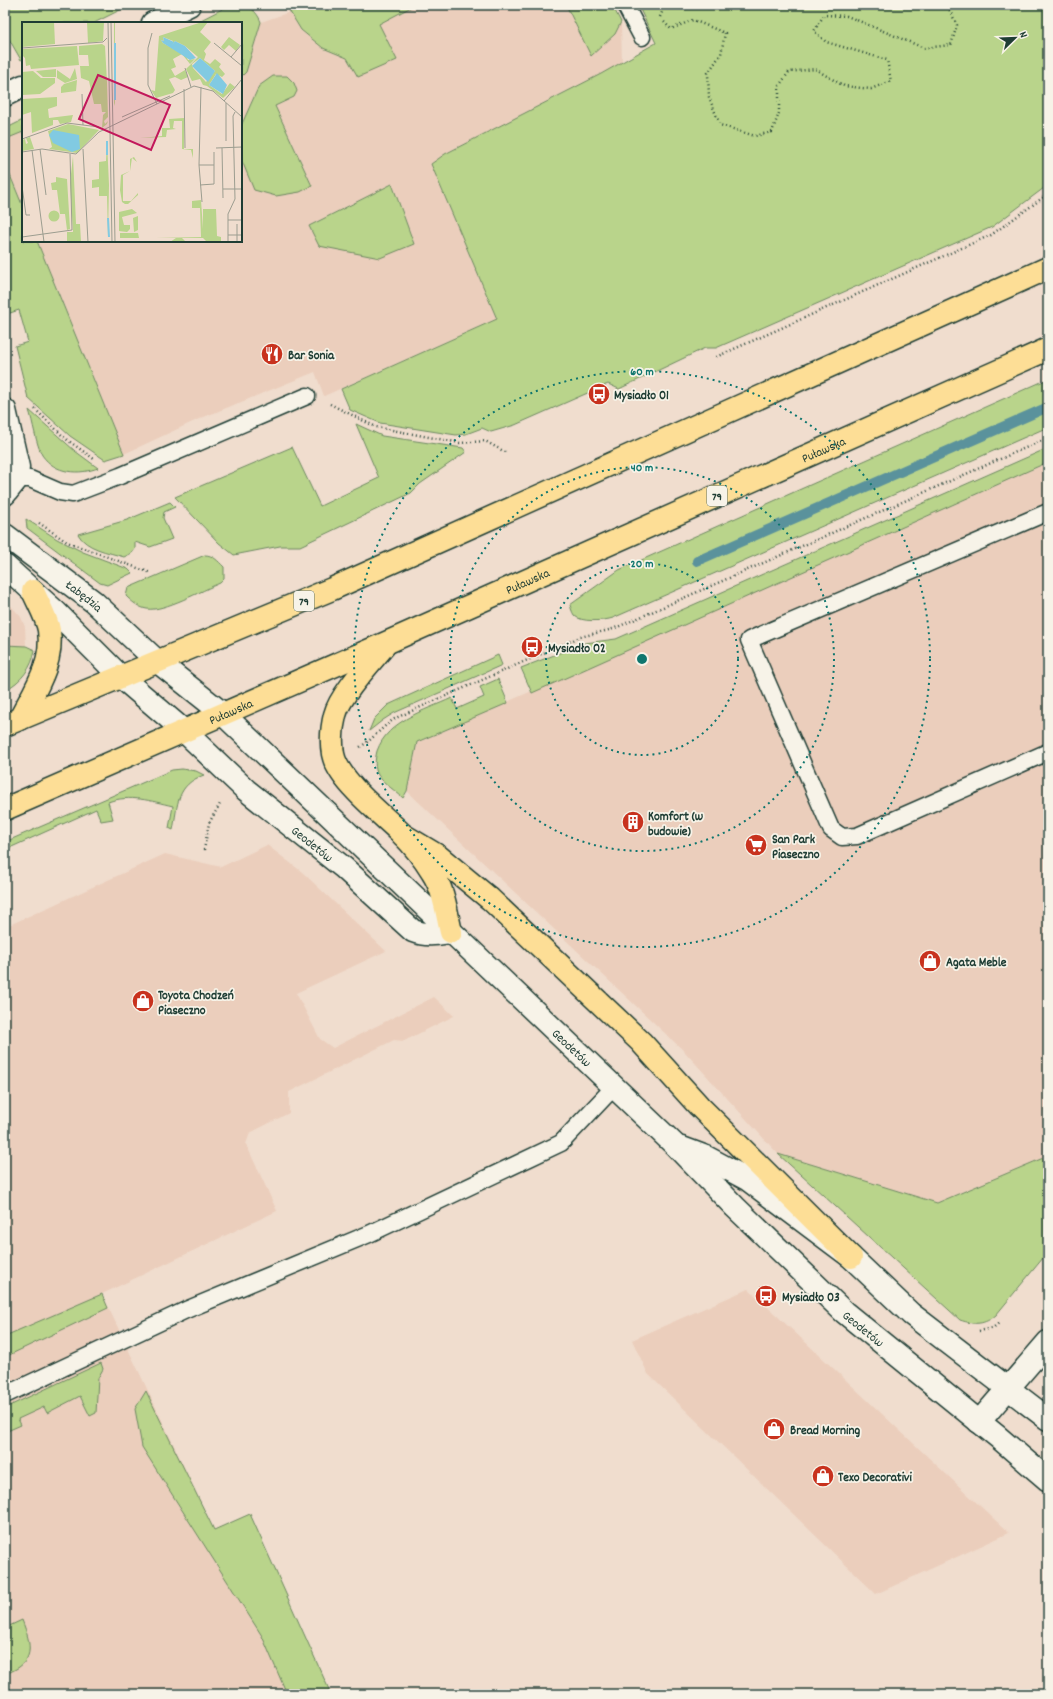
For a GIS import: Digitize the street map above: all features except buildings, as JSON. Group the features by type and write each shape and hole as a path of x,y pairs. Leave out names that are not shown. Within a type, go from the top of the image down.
{"main road":[{"name":"79","path":"12,722 339,586 1048,268"},
{"name":"Puławska","path":"5,809 222,713 386,643 1048,349"},
{"path":"12,722 44,673 50,654 49,629 32,591"},
{"path":"386,643 348,692 335,714 332,738 333,756 345,777 360,795 403,835 432,871 441,887 451,932"},
{"path":"403,835 438,856 490,898 641,1042 699,1106 851,1257"}],"street":[{"path":"154,22 189,5"},
{"path":"5,95 22,86"},
{"path":"5,410 17,456 11,487"},
{"name":"Łabędzia","path":"5,535 94,602 158,662 222,713"},
{"path":"5,566 121,677"},
{"name":"Geodetów","path":"121,677 183,730 246,790 344,868 413,931 422,934 435,935 451,932"},
{"name":"Geodetów","path":"222,713 614,1086 676,1146 735,1207 844,1312 1048,1480"},
{"name":"Geodetów","path":"676,1146 706,1157 746,1179 851,1257 911,1314 1048,1420"},
{"path":"979,1422 1048,1342"}],"lane":[{"path":"625,5 642,37"},
{"path":"11,487 30,479 60,492 73,494 120,476 307,396"},
{"path":"1048,512 749,640 831,829 842,837 857,836 1048,752"},
{"path":"5,1395 186,1310 369,1234 561,1144 614,1086"}],"path":[{"path":"665,5 660,18 671,29 693,20 725,33 722,54 708,73 709,97 720,125 755,136 772,132 780,113 778,86 789,72 815,69 844,86 871,89 891,81 887,60 826,42 814,31 824,14 847,16 924,48 951,45 957,25 948,7 924,5"},
{"path":"716,358 991,235 1048,194"},
{"path":"307,396 318,398 376,427 460,443 485,441 504,452"},
{"path":"30,405 66,440 96,460"},
{"path":"353,750 369,742 386,724 398,717 580,637 598,631 613,629 1048,438"},
{"path":"37,522 67,542 151,573"},
{"path":"204,850 209,823 218,806 224,800"}],"shaded area":[{"path":"415,5 566,5 591,56 615,34 621,22 622,63 445,154 431,164 497,319 324,396 315,372 199,419 124,454 37,242 242,242 242,161 312,186 275,106 294,97 259,86 242,124 242,76 246,72 261,22 290,12 301,30 323,48 347,58 379,24","holes":["392,184 414,244 309,226"]},
{"path":"22,132 22,205 5,163 5,139"},
{"name":"San Park Piaseczno","path":"1048,462 1048,1156 937,1203 778,1154 685,1052 407,791 417,742"},
{"path":"5,599 21,617 25,627 26,646 5,645"},
{"path":"267,845 302,872 386,951 296,993 320,1039 333,1048 434,997 454,1016 404,1041 394,1040 289,1092 289,1113 250,1133 246,1144 277,1211 102,1294 214,1530 250,1514 331,1694 5,1694 5,927 165,854 221,867"},
{"path":"748,1289 1009,1533 876,1594 648,1374 632,1340"}],"green space":[{"path":"8,5 122,5 124,8 96,22 22,22 21,60 5,32 5,7"},
{"path":"230,5 245,6 256,13 261,22 246,72 242,76 242,22 197,22"},
{"path":"289,5 415,5 379,24 397,60 358,77 347,58 323,48 301,30 290,12"},
{"path":"566,5 612,5 621,22 615,34 591,56"},
{"path":"638,5 1048,5 1048,185 992,227 716,348 705,348 619,389 608,384 515,425 491,432 482,428 466,434 456,435 380,423 350,410 341,389 497,319 431,164 445,154 601,74 656,43"},
{"path":"273,76 287,76 294,83 297,91 294,97 275,106 312,186 300,192 276,196 254,190 242,161 242,124 259,86"},
{"path":"22,120 22,132 6,139 5,129"},
{"path":"5,163 22,205 22,242 37,242 124,454 105,460 70,436 28,398 15,346 28,342 19,310 7,314 5,308"},
{"path":"392,184 414,244 380,258 319,246 309,226"},
{"path":"1048,379 1048,427 613,618 604,620 587,620 577,618 573,613 570,605 619,570"},
{"path":"29,410 75,451 98,468 83,472 75,472 60,469 47,461 42,455 36,439"},
{"path":"356,424 382,436 463,448 466,452 420,484 411,493 300,546 280,546 234,555 219,543 175,497 292,447 320,506 379,478"},
{"path":"1048,448 1048,462 532,693 521,668 585,643 616,639"},
{"path":"170,502 175,507 164,512 163,518 172,539 150,547 135,542 135,549 132,553 124,557 92,547 78,534 127,520"},
{"path":"26,519 57,539 83,552 128,569 132,573 107,585 100,583 27,528"},
{"path":"205,555 213,557 224,567 224,579 220,583 173,604 154,609 141,607 126,596 128,588"},
{"path":"5,645 26,646 35,650 34,657 25,674 11,687 5,690"},
{"path":"498,655 502,665 394,713 369,731 374,719 388,705"},
{"path":"498,679 508,703 417,742 407,791 403,798 378,775 375,766 377,751 382,740 389,731 419,712 452,698 457,709 484,697 480,687"},
{"path":"182,769 196,771 204,775 188,784 183,790 178,804 173,830 169,828 173,806 149,800 132,798 108,802 113,819 101,821 96,809 5,850 5,842 172,770"},
{"path":"778,1154 937,1203 1048,1156 1048,1252 996,1315 987,1321 979,1323 970,1323 960,1320"},
{"path":"102,1294 108,1308 5,1357 5,1336"},
{"path":"101,1363 103,1369 98,1378 96,1413 90,1416 80,1396 47,1413 44,1407 18,1419 21,1425 5,1432 5,1408"},
{"path":"146,1391 214,1530 250,1514 331,1694 287,1694 262,1636 142,1447 135,1409"},
{"path":"22,1620 28,1638 29,1653 27,1659 22,1665 5,1674 5,1628"}],"waterway":[{"path":"697,561 1048,407"}],"place":[{"name":"Bar Sonia","path":"272,354"},
{"name":"Mysiadło 01","path":"599,394"},
{"name":"Mysiadło 02","path":"532,647"},
{"name":"Komfort (w budowie)","path":"633,822"},
{"name":"San Park Piaseczno","path":"756,845"},
{"name":"Agata Meble","path":"930,961"},
{"name":"Toyota Chodzeń Piaseczno","path":"143,1001"},
{"name":"Mysiadło 03","path":"766,1296"},
{"name":"Bread Morning","path":"774,1429"},
{"name":"Texo Decorativi","path":"823,1476"}]}
